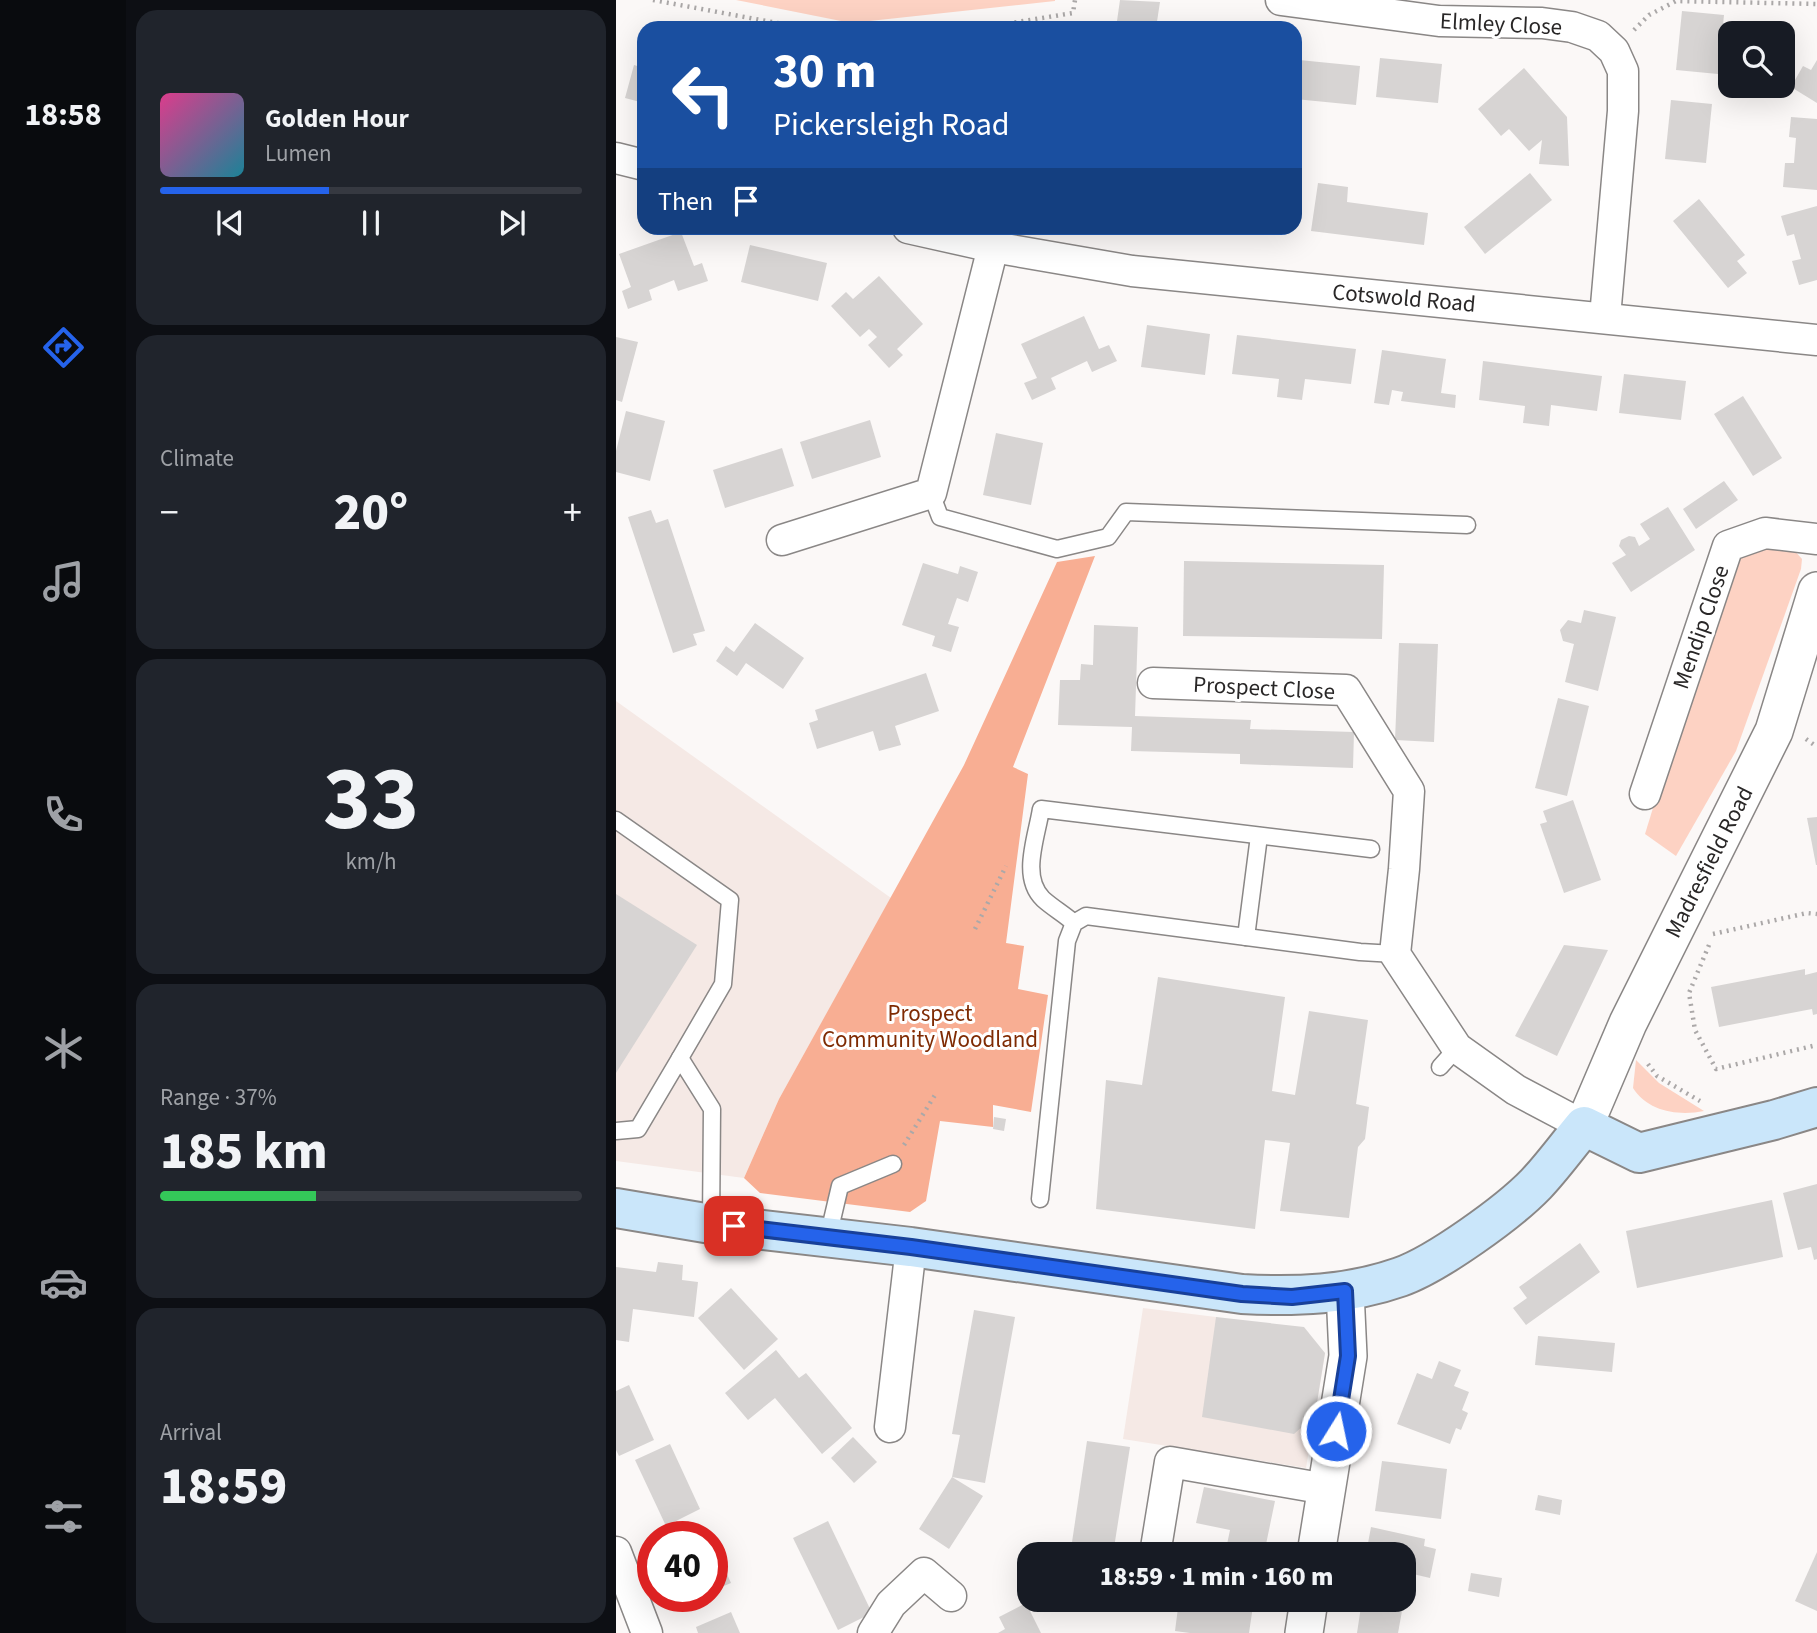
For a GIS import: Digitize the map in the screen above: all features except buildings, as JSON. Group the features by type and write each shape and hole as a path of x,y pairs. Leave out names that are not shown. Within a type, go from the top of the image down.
{"main road":[{"path":"616,1208 711,1224 911,1247 1242,1294 1292,1297 1345,1291 1401,1277 1450,1251 1536,1185 1584,1126 1639,1153 1817,1107"}],"street":[{"name":"Elmley Close","path":"1281,0 1439,21 1542,23 1572,27 1598,36 1614,51"},
{"path":"1605,317 1623,111 1623,71 1614,51"},
{"path":"616,158 637,163"},
{"name":"Cotswold Road","path":"939,235 1132,271 1817,340"},
{"path":"782,540 931,493 993,247"},
{"name":"Mendip Close","path":"1645,794 1728,547 1765,533 1817,538"},
{"name":"Madresfield Road","path":"1584,1126 1628,1023 1774,732 1817,591"},
{"name":"Prospect Close","path":"1153,683 1346,691 1409,791 1405,869 1395,954"},
{"path":"1395,954 1448,1058 1584,1126"},
{"path":"890,1427 911,1247"},
{"path":"1318,1542 1348,1356 1345,1291"},
{"path":"1156,1542 1170,1462 1326,1489"},
{"path":"616,1552 647,1633"},
{"path":"873,1633 891,1604 924,1573 951,1596"},
{"path":"1304,1633 1307,1612"}],"lane":[{"path":"931,493 940,517 1056,549 1108,537 1126,512 1467,526"},
{"path":"1074,923 1042,898 1032,885 1031,869 1041,809 1371,849"},
{"path":"616,820 730,901 723,984 638,1129 616,1131"},
{"path":"1246,937 1259,836"},
{"path":"1040,1199 1068,941 1074,923 1086,916 1360,952 1395,954"},
{"path":"680,1058 712,1109 711,1224"},
{"path":"828,1237 840,1186 893,1164"}],"path":[{"path":"653,0 766,21"},
{"path":"1023,21 1073,13 1075,0"},
{"path":"1614,51 1649,15 1676,1 1817,4"},
{"path":"975,929 1009,860"},
{"path":"1713,934 1807,913 1817,914"},
{"path":"1719,922 1689,993 1695,1030 1716,1069 1817,1045"},
{"path":"1628,1023 1637,1051 1657,1076 1700,1101"},
{"path":"893,1164 935,1095"}],"shaded area":[{"path":"736,0 1055,0 870,21 841,21"},
{"path":"1761,544 1794,550 1802,559 1801,569 1736,751 1676,856 1645,834 1704,642 1735,555"},
{"path":"616,701 891,898 779,1099 744,1178 616,1161"},
{"path":"1636,1060 1659,1083 1704,1111 1684,1113 1665,1110 1639,1096 1633,1088"},
{"path":"1143,1308 1216,1317 1325,1353 1306,1468 1123,1439"}],"green space":[{"name":"Prospect Community Woodland","path":"1095,556 1013,767 1028,774 1006,943 1024,946 1018,989 1048,995 1031,1112 993,1105 993,1127 940,1121 926,1201 910,1212 760,1193 744,1178 779,1099 964,765 1057,562"}],"route":[{"path":"734,1226 911,1247 1242,1294 1292,1297 1345,1291 1348,1356 1336,1431"}]}
